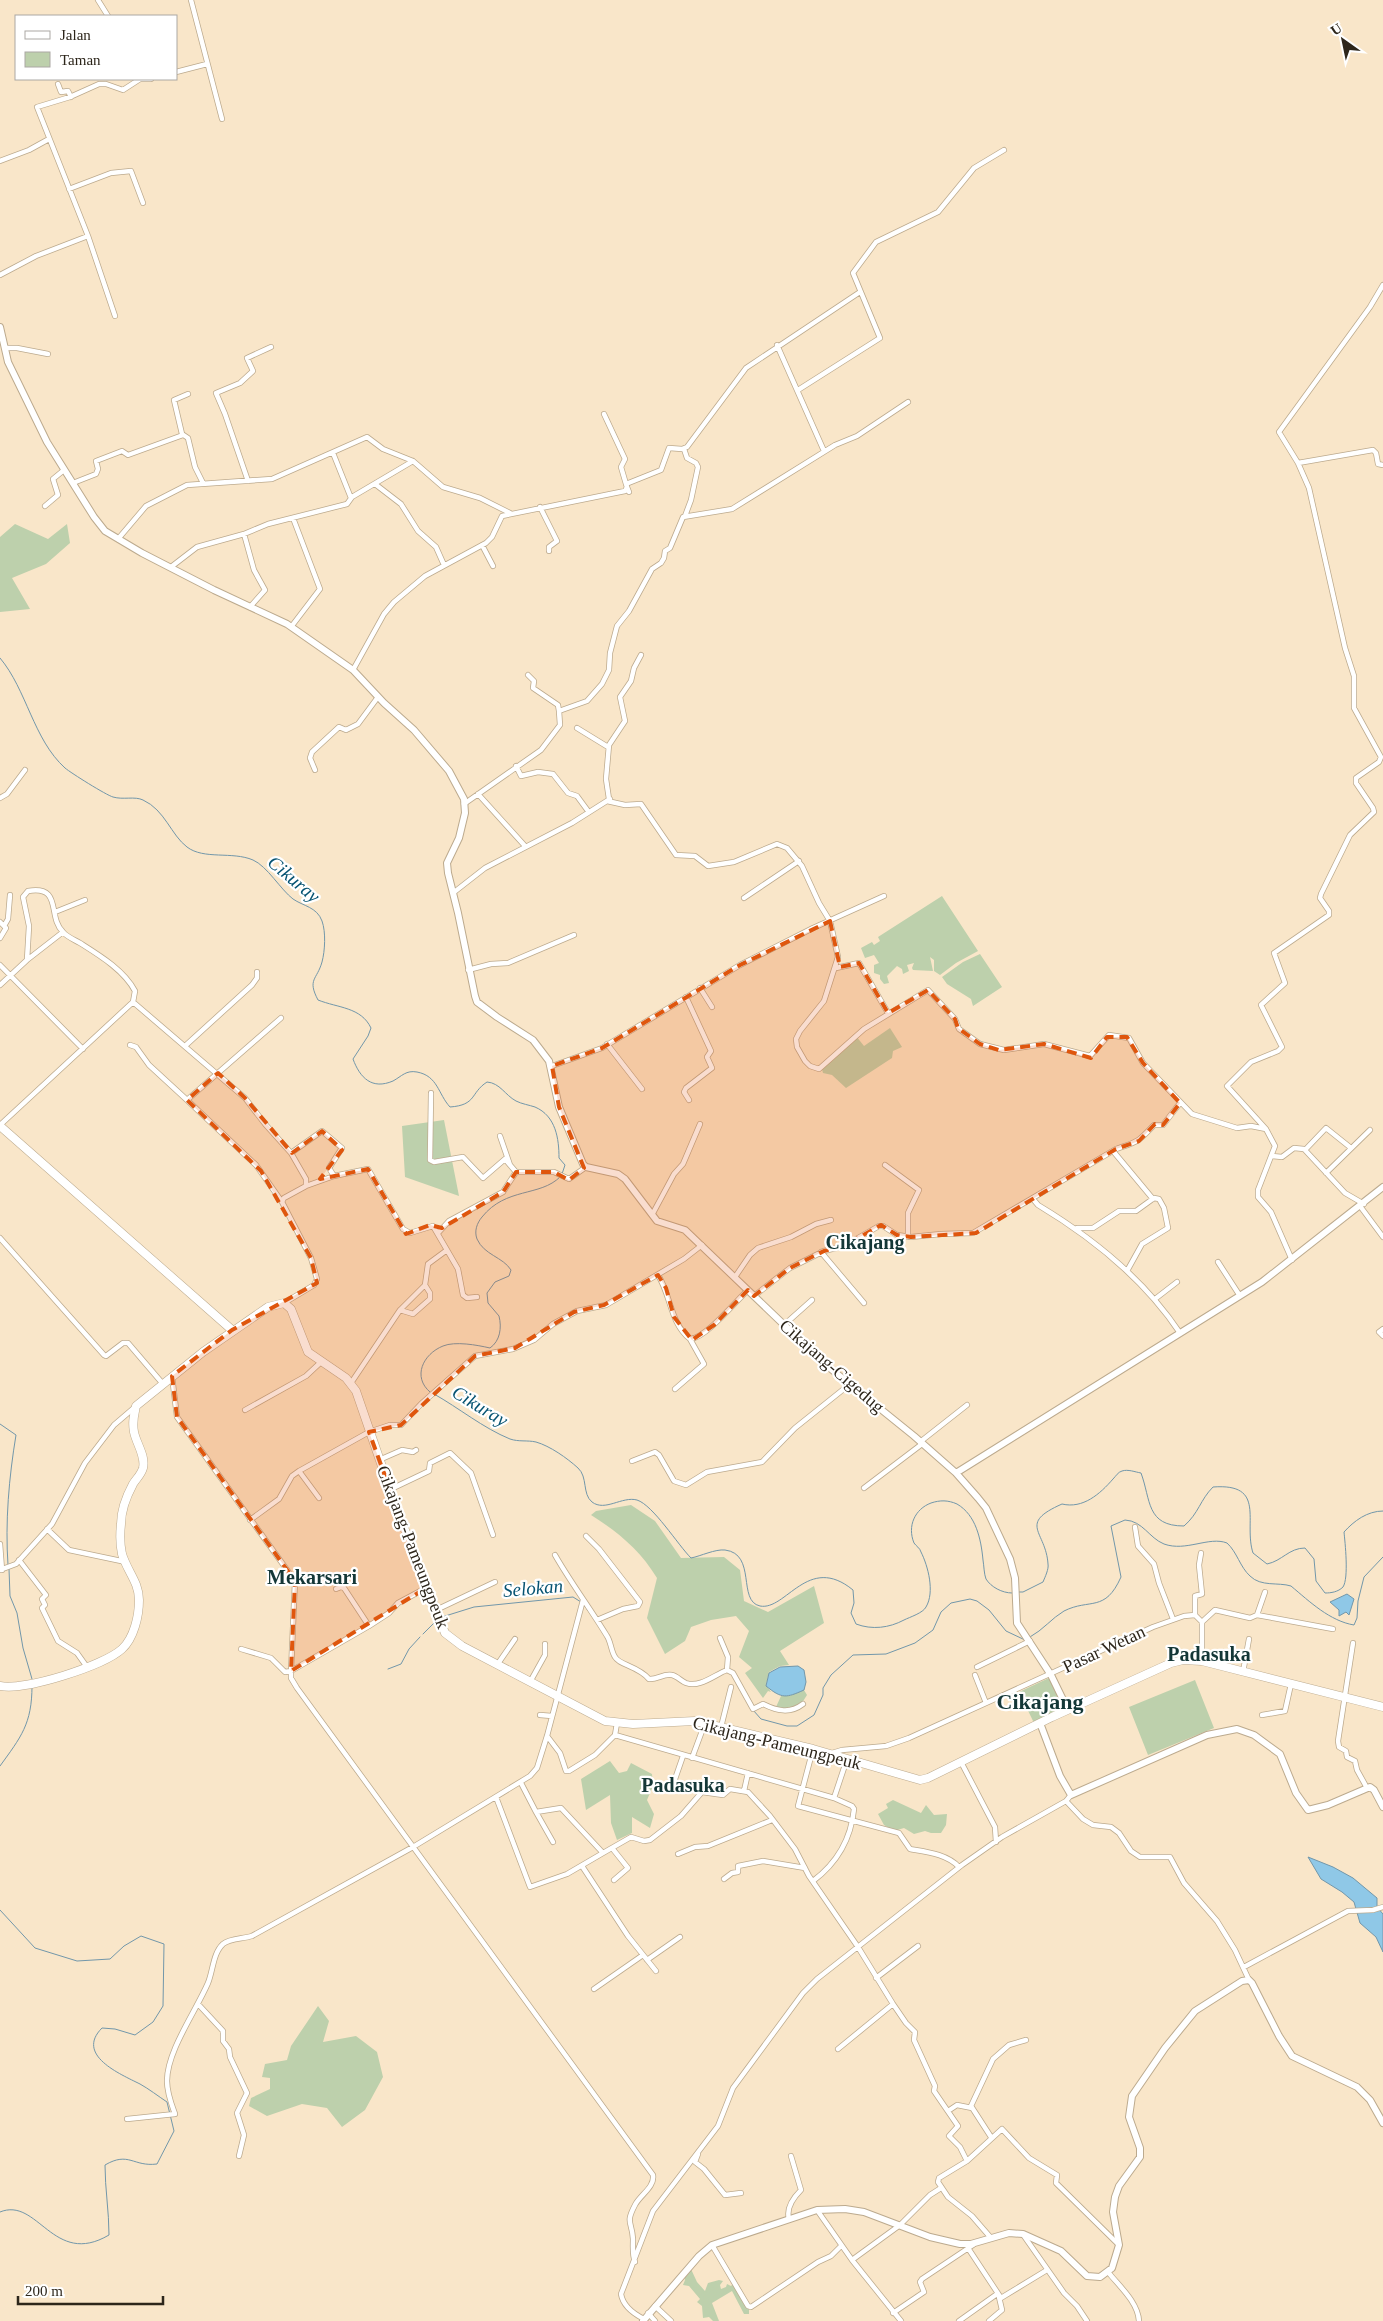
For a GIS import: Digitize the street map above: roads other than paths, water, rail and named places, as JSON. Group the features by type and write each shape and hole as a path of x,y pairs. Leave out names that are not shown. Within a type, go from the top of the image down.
{"main road":[{"path":"0,1126 232,1330"},
{"path":"0,1686 8,1688 42,1681 87,1667 122,1649 132,1633 138,1617 139,1592 121,1550 122,1507 143,1468 142,1457 133,1431 136,1406 232,1330 268,1307 284,1303 289,1306 294,1315 308,1352 351,1383"},
{"name":"Cikajang-Pameungpeuk","path":"351,1383 358,1396 389,1490 426,1588 437,1616 450,1638 602,1720 618,1723 684,1720 705,1723 812,1749 920,1780 1171,1663 1183,1660 1202,1662 1383,1707"}],"street":[{"path":"98,0 107,15"},
{"path":"190,0 222,119"},
{"path":"178,71 207,64"},
{"path":"109,85 110,80"},
{"path":"115,316 88,236 37,107 71,97 95,85 109,85 123,90 138,80"},
{"path":"58,84 61,92 68,91 71,97"},
{"path":"0,161 29,150 49,139"},
{"path":"798,390 880,339 853,272 874,244 938,212 970,171 1004,150"},
{"path":"69,189 111,173 131,171 144,203"},
{"path":"0,276 41,253 88,236"},
{"path":"1292,1260 1271,1212 1258,1197 1258,1190 1272,1156 1274,1143 1266,1129 1227,1086 1249,1063 1278,1051 1282,1047 1261,1005 1285,983 1274,953 1329,915 1329,911 1320,898 1321,894 1350,835 1374,812 1356,783 1356,778 1379,762 1381,757 1354,708 1353,670 1343,638 1309,488 1298,463 1280,437 1279,430 1367,311 1383,284"},
{"path":"684,449 742,371 777,345 860,292"},
{"path":"0,328 4,352 15,375 64,470 99,524 118,538 171,567 291,627 354,670 378,697 414,730 449,771 464,799 465,813 459,838 447,862 468,970 477,1002 533,1040 552,1066 560,1107 576,1152 586,1167 571,1178 559,1174 516,1172 506,1159 483,1178 463,1157 434,1162 430,1160 431,1093"},
{"path":"777,345 824,452"},
{"path":"248,481 216,393 242,382 253,371 246,358 271,347"},
{"path":"4,352 17,348 48,354"},
{"path":"188,394 174,400 182,435 188,439 195,467 203,483"},
{"path":"685,516 732,509 824,452 857,436 908,402"},
{"path":"604,414 625,459 621,467 629,492"},
{"path":"73,483 96,474 96,461 101,458 122,450 128,455 182,435"},
{"path":"118,538 150,503 187,485 275,478 367,437 383,449 413,462 443,487 482,498 510,513"},
{"path":"626,485 659,472 670,448 684,449"},
{"path":"559,711 587,701 602,684 609,670 610,653 617,626 629,611 652,569 661,563 665,551 670,548 691,500 698,465 687,458 684,449"},
{"path":"1298,463 1373,450 1376,452 1378,464 1383,465"},
{"path":"333,453 351,498"},
{"path":"171,567 193,548 244,534 268,524 347,504 351,498 413,462"},
{"path":"45,506 58,495 53,479 64,470"},
{"path":"375,484 401,504 418,531 436,547 444,565"},
{"path":"354,670 386,610 425,576 490,539 502,516 625,491 626,485"},
{"path":"540,507 557,541 549,547 548,551"},
{"path":"291,627 320,589 293,518"},
{"path":"244,534 254,570 265,590 250,607"},
{"path":"482,545 493,566"},
{"path":"608,800 606,779 609,762 608,747 610,740 625,721 620,697 631,681 635,667 642,656"},
{"path":"464,804 542,748 560,725 558,705 533,688 534,681 528,675"},
{"path":"316,770 310,758 312,752 340,727 346,730 358,724 378,697"},
{"path":"577,728 608,747"},
{"path":"516,766 521,776 538,772 553,774 568,793 578,796 588,811"},
{"path":"0,798 7,794 25,770"},
{"path":"478,794 526,846"},
{"path":"453,893 485,868 572,823 608,800 622,804 641,804 676,855 695,856 708,866 734,862 777,844 787,848 799,861 830,921 838,956 836,968 824,1001 800,1031 796,1039 800,1052 810,1066 816,1070 862,1030 928,990 955,1019 958,1029 980,1044 999,1050 1044,1044 1090,1056 1107,1036 1127,1037 1132,1041 1143,1063 1193,1115 1237,1128 1251,1126 1266,1129"},
{"path":"744,898 799,861"},
{"path":"0,1126 133,1002 135,991 124,977 106,960 63,932 58,924 51,897 47,893 34,890 24,895 23,900 29,926 27,960"},
{"path":"4,926 8,919 10,894"},
{"path":"552,1066 607,1044 740,965 884,896"},
{"path":"55,912 85,900"},
{"path":"0,922 6,930 0,938"},
{"path":"0,985 12,976 27,960 63,932"},
{"path":"468,970 491,964 508,963 574,935"},
{"path":"836,968 859,964 888,1013"},
{"path":"0,966 83,1049"},
{"path":"185,1046 252,985 257,978 257,972"},
{"path":"700,988 712,1006"},
{"path":"686,997 711,1051 707,1057 712,1068 686,1088 684,1092 689,1100"},
{"path":"133,1002 245,1098 291,1153 306,1179 306,1186"},
{"path":"187,1100 281,1018"},
{"path":"607,1044 642,1089"},
{"path":"130,1045 136,1047 149,1065 256,1165 282,1202 311,1258 317,1279 314,1285 284,1303"},
{"path":"754,1296 790,1268 821,1252 841,1248 881,1226 897,1235 908,1237 974,1234 1113,1151 1139,1141 1155,1125 1163,1125 1180,1103"},
{"path":"652,1215 674,1174 683,1164 700,1124"},
{"path":"1305,1150 1326,1128 1351,1148"},
{"path":"1326,1172 1370,1130"},
{"path":"291,1153 322,1131 342,1148 329,1168 334,1176"},
{"path":"500,1136 510,1165"},
{"path":"1272,1156 1282,1157 1296,1148 1305,1150 1345,1193 1362,1205 1383,1237"},
{"path":"1113,1151 1131,1170 1153,1199"},
{"path":"885,1165 919,1190 908,1213 908,1237"},
{"name":"Cikajang-Cigedug","path":"586,1167 618,1174 625,1179 652,1215 662,1223 682,1228 702,1245 784,1325 956,1474 986,1508 1003,1541 1010,1559 1016,1589 1017,1623 1051,1674 1068,1710"},
{"path":"282,1202 284,1198 306,1186 334,1176 368,1169 403,1229 410,1233 430,1225 438,1233 458,1270 463,1295 467,1298 477,1297"},
{"path":"438,1233 449,1221 503,1192 516,1172"},
{"path":"956,1474 1240,1296 1292,1260 1383,1186"},
{"path":"1033,1199 1038,1205 1076,1228 1127,1271 1155,1299 1180,1333"},
{"path":"1076,1228 1093,1228 1118,1212 1136,1211 1153,1199 1159,1199 1168,1227 1142,1244 1127,1271"},
{"path":"736,1277 750,1255 758,1248 791,1237 816,1224 831,1220"},
{"path":"0,1238 104,1355 106,1356 125,1342 163,1384"},
{"path":"250,1520 279,1499 292,1476 299,1471 369,1432 390,1425 401,1425 475,1356 521,1346 536,1339 550,1325 574,1312 606,1305 684,1260 702,1245"},
{"path":"351,1383 400,1310 425,1286 428,1264 446,1250"},
{"path":"821,1252 864,1303"},
{"path":"1218,1262 1240,1296"},
{"path":"658,1275 666,1288 672,1314 690,1339 704,1364 675,1389"},
{"path":"1155,1299 1177,1282"},
{"path":"400,1310 413,1314 430,1299 430,1293 425,1286"},
{"path":"690,1339 694,1339 711,1327 748,1290"},
{"path":"784,1325 812,1300"},
{"path":"1383,1329 1379,1333 1383,1336"},
{"path":"244,1410 306,1376 321,1362"},
{"path":"172,1376 178,1417 250,1520 292,1574 295,1581 291,1678 297,1688 653,2175 654,2180 636,2204 630,2217 629,2227 632,2232 632,2256 635,2262"},
{"path":"632,1461 655,1452 659,1455 674,1481 686,1485 707,1472 760,1463 795,1428 850,1384"},
{"path":"864,1488 966,1405"},
{"path":"0,1544 5,1569 19,1560 48,1529 61,1510 85,1463 114,1425 136,1406"},
{"path":"379,1460 402,1450 413,1452 416,1450"},
{"path":"389,1490 429,1471 430,1463 450,1453 471,1473 493,1535"},
{"path":"299,1471 320,1498"},
{"path":"1135,1527 1138,1546 1154,1564 1173,1619"},
{"path":"48,1529 69,1550 126,1562"},
{"path":"586,1536 599,1549 640,1602 638,1606 623,1609 597,1620"},
{"path":"1201,1553 1202,1594 1196,1596 1195,1615 1202,1622 1202,1662"},
{"path":"555,1554 582,1603 597,1620 608,1637 614,1656 620,1662 632,1665 649,1679 656,1680 664,1676 673,1675 688,1684 695,1684 727,1670"},
{"path":"19,1560 46,1595 42,1600 45,1605 42,1608 58,1641 79,1654 87,1667"},
{"path":"437,1616 495,1582"},
{"path":"336,1589 341,1586 344,1588 369,1626"},
{"path":"241,1650 271,1658 285,1672 291,1671 369,1626 389,1613 398,1603 426,1588"},
{"path":"1257,1615 1264,1592"},
{"path":"127,2119 171,2116 175,2114 169,2100 166,2080 180,2037 209,1981 217,1953 224,1943 252,1936 413,1847 521,1783 537,1768 558,1697 582,1603"},
{"path":"1202,1622 1215,1610 1250,1618 1257,1615 1333,1629"},
{"name":"Pasar Wetan","path":"828,1754 842,1750 875,1748 897,1742 1173,1619 1195,1615"},
{"path":"720,1638 728,1657 727,1670"},
{"path":"1243,1672 1250,1638"},
{"path":"498,1665 515,1639"},
{"path":"977,1667 1029,1640"},
{"path":"1353,1643 1339,1725 1339,1747 1346,1751 1347,1757 1355,1761 1356,1770 1367,1788"},
{"path":"530,1682 545,1655 545,1644"},
{"path":"727,1670 733,1673 753,1710 763,1704 773,1709 790,1712 803,1704"},
{"path":"975,1675 986,1703"},
{"path":"1262,1715 1285,1711 1291,1684"},
{"path":"721,1727 731,1687"},
{"path":"540,1715 552,1716"},
{"path":"547,1736 560,1754 566,1771 569,1771 595,1755 615,1735 618,1723"},
{"path":"692,1758 705,1723"},
{"path":"1040,1723 1060,1776 1071,1795"},
{"path":"1249,1980 1232,1986 1195,2011 1160,2055 1132,2096 1129,2117 1140,2154 1139,2160 1119,2186 1113,2201 1119,2245 1114,2263 1108,2272 1100,2277 1087,2276 1061,2251 1023,2234 1009,2233 964,2245 856,2210 838,2208 817,2210 712,2245 699,2256 643,2320 632,2312 622,2298 646,2226 653,2211 718,2126 733,2088 803,1993 817,1979 959,1867 996,1842 1066,1801 1071,1795 1207,1735 1237,1729 1254,1735 1280,1754 1296,1793 1308,1810 1328,1805 1367,1788 1374,1790 1383,1807"},
{"path":"615,1735 834,1798 854,1807 850,1835 846,1843 826,1870 813,1881"},
{"path":"812,1749 799,1807 899,1833 910,1849 925,1851 951,1860 959,1867"},
{"path":"683,1756 675,1779 676,1783 702,1792 724,1795 730,1789 750,1794 795,1849 813,1881 858,1947 893,2004 906,2023 915,2032 914,2040 935,2086 934,2091 958,2126 949,2136 960,2147 967,2161"},
{"path":"834,1798 847,1759"},
{"path":"961,1762 994,1827 996,1842"},
{"path":"744,1791 748,1773"},
{"path":"521,1783 553,1842"},
{"path":"496,1797 530,1887 567,1874 633,1837 644,1841 650,1840 683,1814 702,1792"},
{"path":"1066,1801 1083,1820 1093,1825 1111,1827 1119,1833 1131,1851 1140,1857 1170,1857 1184,1883 1211,1912 1244,1967 1249,1980 1292,2056 1301,2062 1334,2075 1357,2087 1370,2100 1383,2123"},
{"path":"536,1812 561,1808 603,1853"},
{"path":"678,1854 694,1847 708,1846 772,1820"},
{"path":"612,1848 628,1868 614,1880"},
{"path":"724,1879 732,1873 738,1872 738,1866 761,1861 805,1868"},
{"path":"582,1866 656,1971"},
{"path":"1244,1967 1348,1911 1382,1908"},
{"path":"647,1960 680,1937"},
{"path":"876,1978 918,1946"},
{"path":"594,1989 643,1955"},
{"path":"198,2004 222,2031 223,2041 229,2049 230,2056 247,2093 237,2113 244,2135 239,2156"},
{"path":"838,2049 893,2004"},
{"path":"972,2108 980,2085 993,2059 1008,2046 1026,2040"},
{"path":"948,2112 957,2105 972,2108 992,2137"},
{"path":"991,2238 976,2221 960,2209 941,2188 938,2181 939,2178 978,2153 1002,2129 1029,2158 1057,2175 1056,2183 1119,2245"},
{"path":"700,2149 695,2162 704,2169 725,2195 740,2193"},
{"path":"788,2219 787,2212 794,2197 801,2190 791,2156"},
{"path":"852,2260 900,2225 930,2195 941,2188"},
{"path":"817,2210 841,2246 901,2321"},
{"path":"1023,2234 1047,2270 1087,2321"},
{"path":"893,2313 924,2292 920,2282 922,2279 977,2242"},
{"path":"712,2245 748,2306 751,2307 818,2262 831,2256 841,2246"},
{"path":"968,2248 998,2296 1002,2310 989,2321"},
{"path":"959,2321 998,2296 1047,2270"},
{"path":"1108,2272 1133,2303 1140,2321"},
{"path":"655,2306 671,2321"},
{"path":"648,2313 655,2321"}],"water":[{"path":"1347,1594 1354,1599 1349,1615 1346,1612 1339,1616 1339,1610 1330,1602"},
{"path":"798,1666 804,1670 806,1682 804,1690 793,1695 784,1696 766,1686 769,1673 780,1667"},
{"path":"1308,1857 1333,1867 1353,1878 1377,1898 1377,1907 1383,1914 1383,1952 1376,1937 1360,1923 1354,1902 1321,1879"}],"waterway":[{"name":"Cikuray","path":"0,658 17,685 45,743 65,768 113,797 140,799 151,804 181,842 194,851 245,857 253,860 263,867 293,899 309,907 320,916 325,936 324,947 322,962 314,980 313,988 318,1000 355,1012 367,1021 371,1028 353,1059 363,1077 379,1084 393,1081 410,1072 424,1074 434,1081 450,1107 465,1104 487,1082 492,1083 512,1099 535,1107 548,1116 557,1136 559,1158 565,1165 562,1174"},
{"name":"Cikuray","path":"430,1392 422,1380 421,1373 422,1366 430,1354 443,1346 454,1344 490,1348 496,1342 499,1334 499,1316 488,1303 487,1293 495,1282 509,1276 511,1270 484,1249 477,1239 476,1227 482,1217 491,1207 502,1201 512,1196 543,1187 560,1177"},
{"name":"Cikuray","path":"434,1394 481,1424 510,1439 533,1441 553,1449 564,1456 581,1472 587,1495 597,1505 608,1505 631,1499 643,1503 658,1517 691,1558 721,1550 735,1553 741,1560 744,1568 749,1596 753,1602 760,1606 770,1605 799,1586 811,1580 823,1578 837,1580 853,1590 854,1603 851,1613 856,1624 868,1627 886,1626 898,1623 919,1613 926,1607 929,1601 930,1579 926,1564 912,1537 912,1524 921,1509 931,1503 941,1501 957,1504 969,1514 979,1536 986,1579 997,1589 1012,1593"},
{"path":"0,1424 16,1435 8,1500 8,1565"},
{"name":"Cikuray","path":"1018,1592 1023,1592 1043,1582 1047,1571 1046,1553 1037,1529 1037,1523 1041,1517 1062,1504 1077,1504 1090,1499 1097,1495 1118,1473 1124,1470 1141,1473 1152,1510 1163,1522 1172,1525 1184,1526 1213,1487 1230,1487 1241,1491 1247,1498 1250,1507 1253,1553 1267,1564 1294,1550 1305,1548 1314,1559 1316,1581 1325,1593 1339,1590 1345,1582 1344,1532 1361,1517 1377,1511 1383,1511"},
{"name":"Selokan","path":"1030,1637 1064,1611 1073,1607 1096,1603 1109,1596 1121,1577 1111,1526 1125,1520 1137,1523 1154,1538 1172,1546 1213,1541 1227,1543 1254,1579 1264,1583 1291,1586 1329,1615 1354,1625 1357,1618 1358,1601 1364,1577 1383,1557"},
{"path":"9,1569 10,1596 17,1613 23,1648 32,1679"},
{"name":"Selokan","path":"442,1617 474,1607 573,1597 581,1602"},
{"name":"Selokan","path":"753,1710 761,1719 787,1726 797,1726 814,1715 823,1695 823,1688 831,1675 853,1655 886,1654 915,1643 933,1630 941,1612 951,1603 970,1599 977,1601 989,1610 1006,1631 1025,1640"},
{"name":"Selokan","path":"584,1605 589,1612"},
{"name":"Selokan","path":"423,1634 436,1621"},
{"name":"Selokan","path":"388,1669 401,1664 409,1649 420,1637"},
{"path":"0,1766 24,1729 30,1710 32,1686"},
{"path":"0,1910 35,1948 77,1961 110,1959 124,1946 141,1936 164,1944 163,2006 153,2022 135,2035 115,2029 102,2028 95,2038 94,2047 97,2055 112,2069 167,2102 174,2131 157,2164 120,2159 105,2165 109,2235 90,2243 74,2243 60,2238 25,2213 13,2210 0,2212"}],"district":[{"name":"Cikajang","path":"865,1242"},
{"name":"Mekarsari","path":"312,1577"},
{"name":"Padasuka","path":"1209,1654"},
{"name":"Cikajang","path":"1040,1701"},
{"name":"Padasuka","path":"683,1785"}]}
